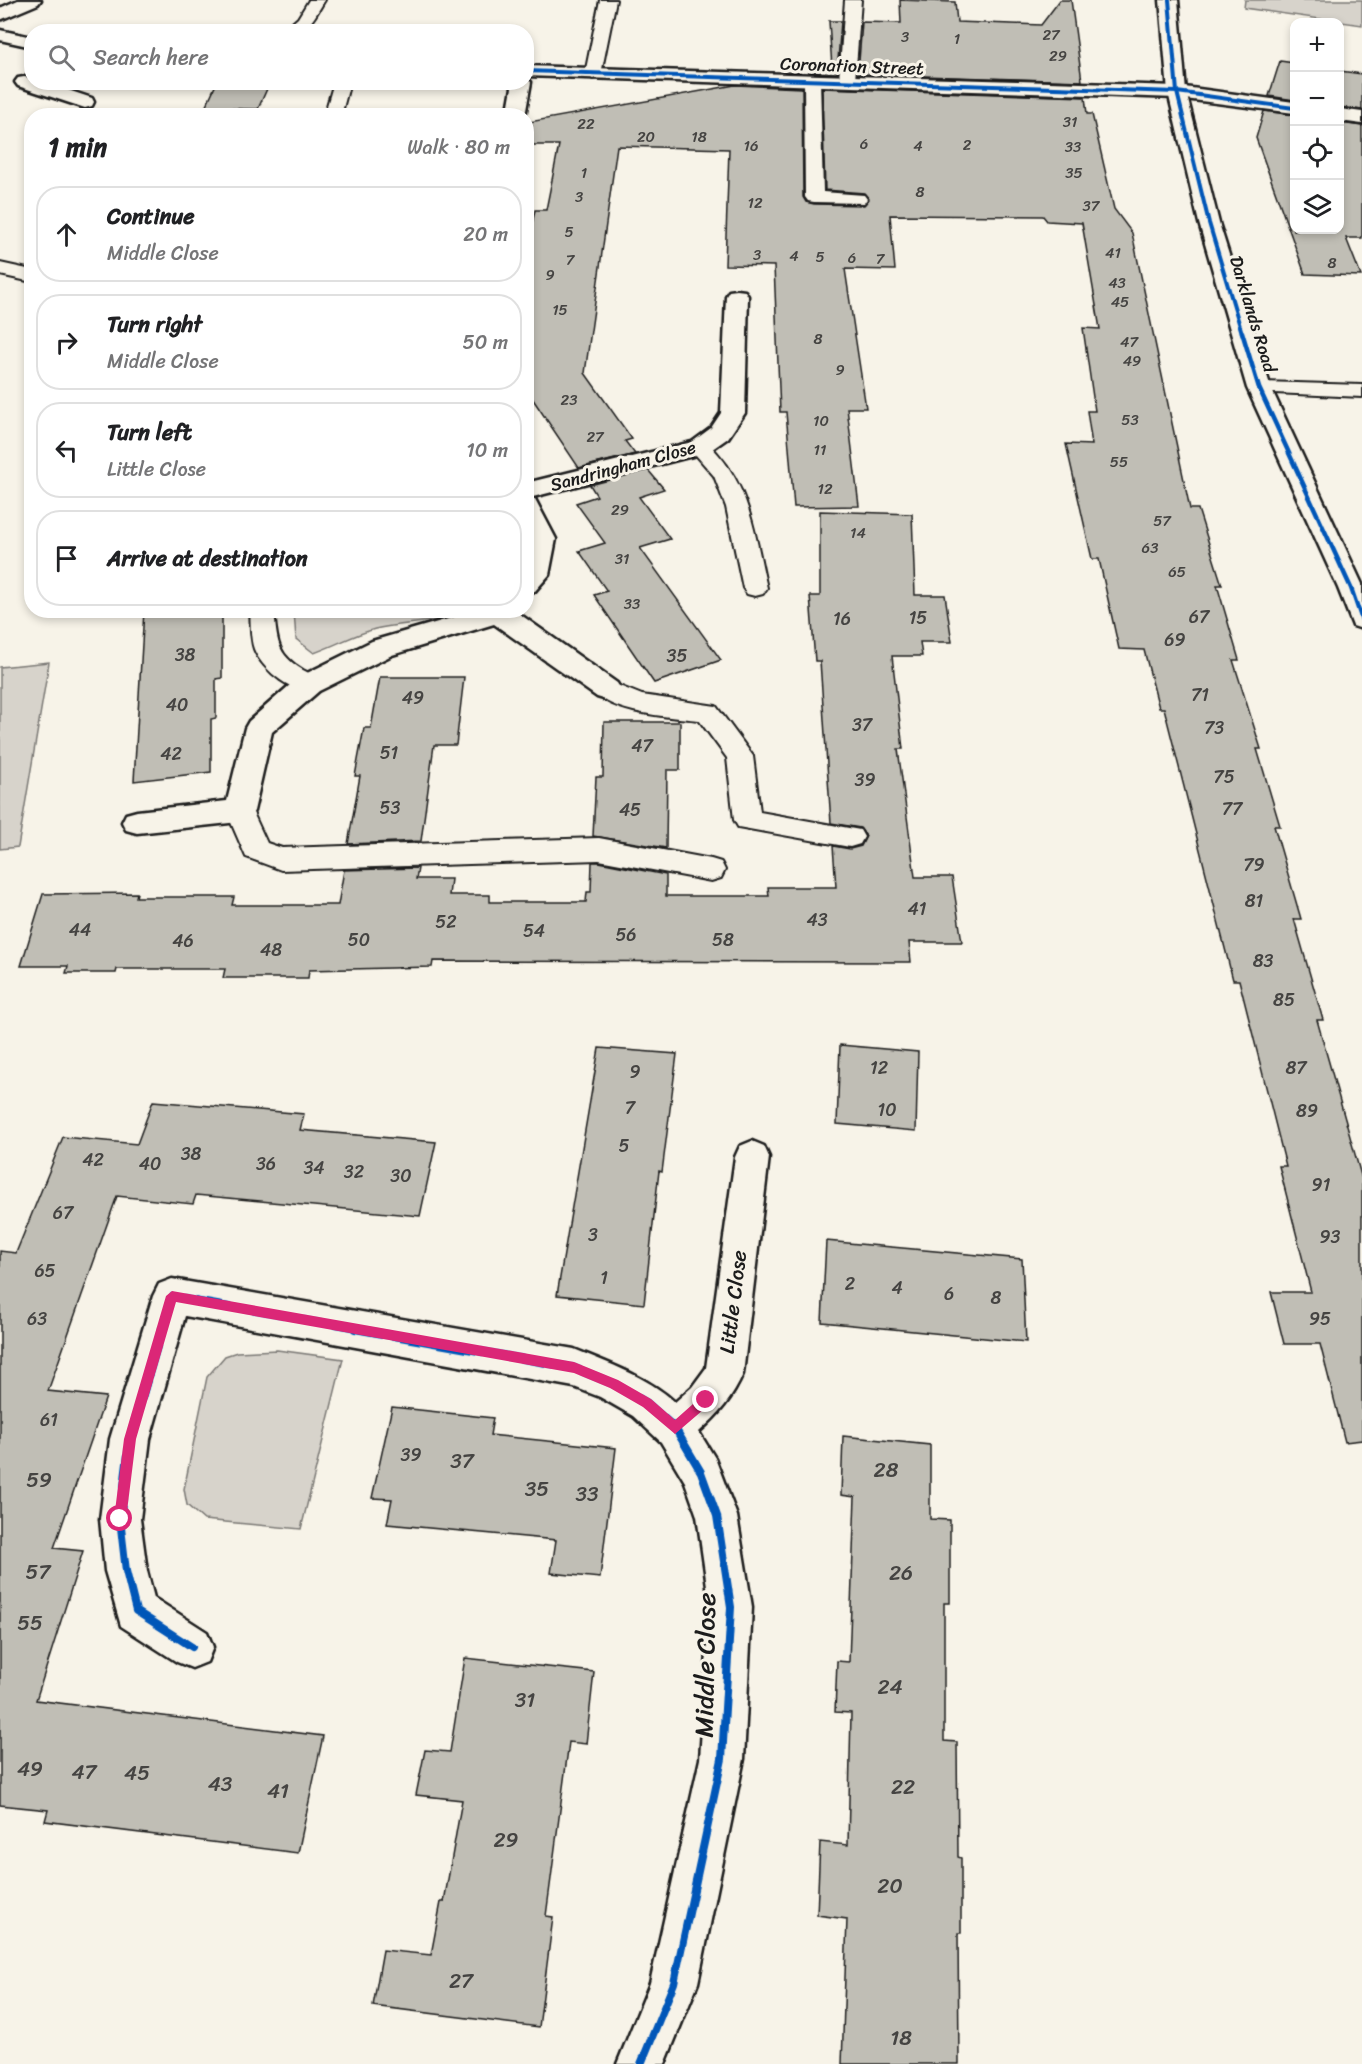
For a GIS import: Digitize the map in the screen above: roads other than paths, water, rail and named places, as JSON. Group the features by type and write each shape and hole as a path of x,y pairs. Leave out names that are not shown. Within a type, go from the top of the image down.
{"street":[{"path":"0,15 32,0"},
{"name":"Darklands Road","path":"1169,0 1177,92 1209,223 1259,388 1350,588 1362,620"},
{"path":"0,35 24,40"},
{"name":"Coronation Street","path":"534,71 1177,92 1290,107"},
{"path":"45,90 85,102"},
{"path":"517,108 521,90"},
{"path":"1344,116 1362,118"},
{"name":"Sandringham Close","path":"534,489 700,447 720,433 734,413 736,296"},
{"path":"534,521 543,539 534,577"},
{"path":"137,822 239,811 258,728 309,684 382,648 480,618"},
{"path":"508,618 607,690"},
{"name":"Little Close","path":"675,1428 706,1400 724,1374 752,1157"},
{"name":"Middle Close","path":"192,1647 136,1611 126,1571 120,1519 130,1439 172,1296 574,1368 614,1384 647,1403 675,1428 701,1472 717,1516 731,1607 722,1759 674,1983 641,2064"}],"lane":[{"path":"300,24 317,0"},
{"path":"593,74 608,0"},
{"path":"847,81 853,0"},
{"path":"812,80 814,197 858,199"},
{"path":"334,108 340,90"},
{"path":"0,269 24,274"},
{"path":"1259,388 1362,391"},
{"path":"700,447 724,474 733,496 755,588"},
{"path":"263,618 266,648 281,668 309,684"},
{"path":"607,690 638,704 707,712 740,756 748,820 850,837"},
{"path":"239,811 256,850 281,859 599,849 711,870"}]}
